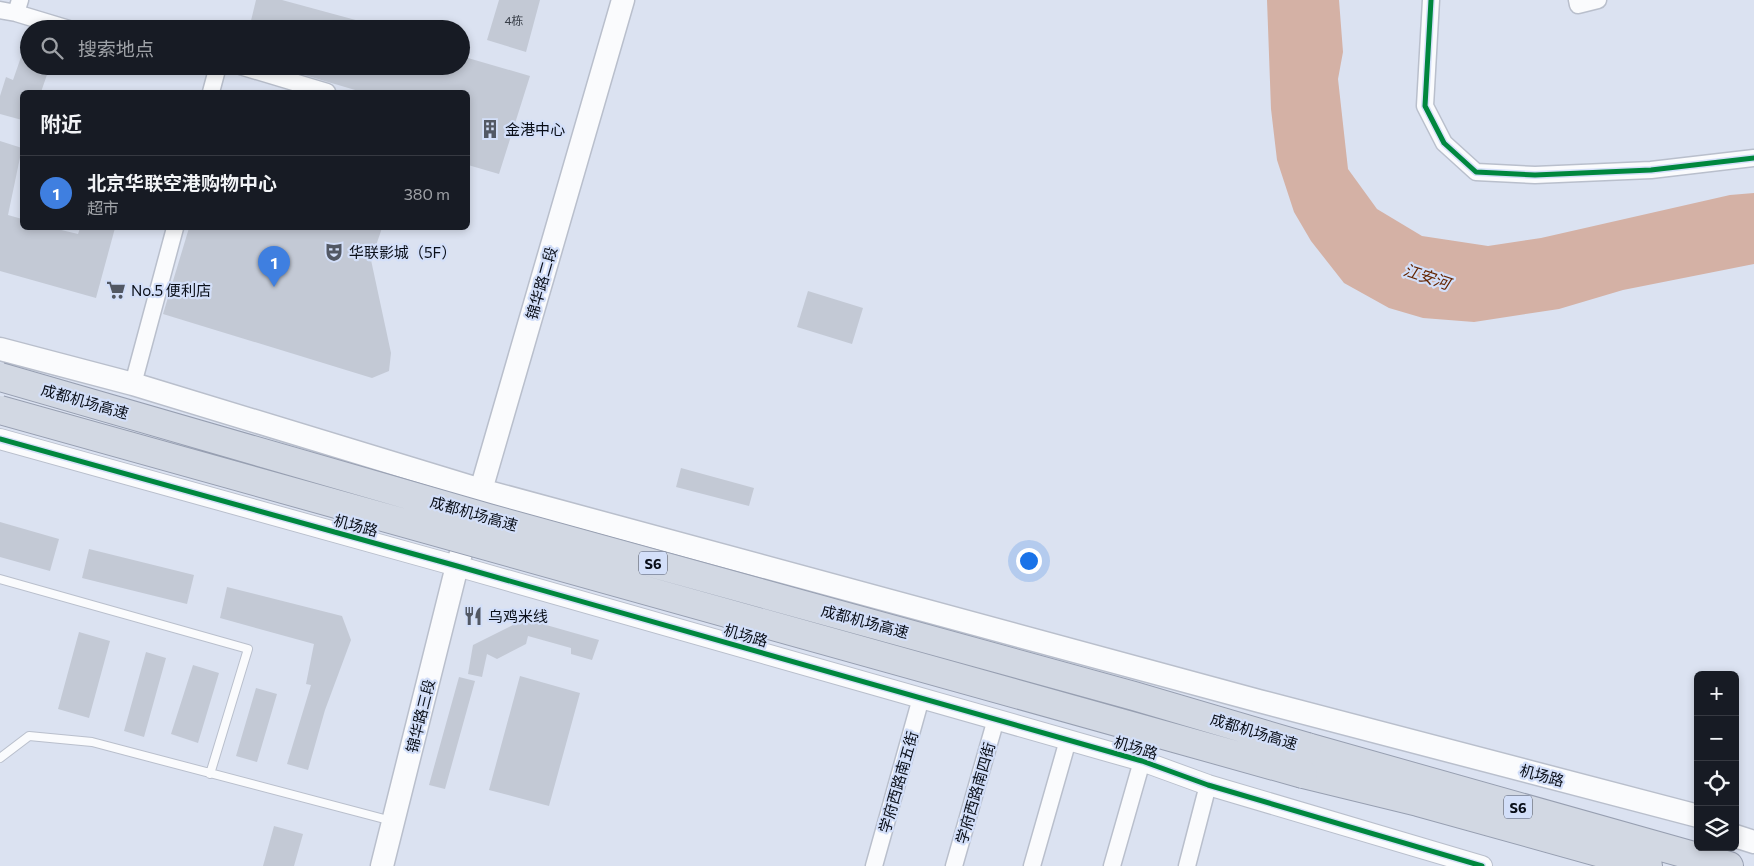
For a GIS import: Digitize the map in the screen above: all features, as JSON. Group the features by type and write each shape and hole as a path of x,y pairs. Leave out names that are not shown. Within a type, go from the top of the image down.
{"highway":[{"name":"成都机场高速","path":"0,377 488,518 1134,696 1307,747 1729,866"},
{"name":"成都机场高速","path":"0,410 1303,774 1418,802 1648,866"}],"main road":[{"name":"锦华路二段","path":"457,566 481,490 623,0"},
{"name":"机场路","path":"0,349 132,384 481,490 1259,701 1694,815"},
{"name":"锦华路三段","path":"382,866 457,566"},
{"path":"1660,806 1694,824"},
{"path":"1739,827 1754,832"},
{"path":"1739,837 1754,842"}],"street":[{"path":"1431,0 1425,106 1444,143 1476,172 1535,175 1632,171 1754,158"},
{"path":"1577,0 1578,5 1598,0"},
{"path":"12,8 45,20"},
{"path":"212,90 216,75"},
{"path":"270,75 320,90"},
{"path":"132,384 174,230"},
{"name":"机场路","path":"0,439 457,566 1142,761 1208,785 1482,866"},
{"name":"学府西路南五街","path":"874,866 921,698"},
{"name":"学府西路南四街","path":"954,866 996,719"},
{"path":"1032,866 1068,740"},
{"path":"1112,866 1142,761"},
{"path":"1187,866 1208,785"}],"lane":[{"path":"0,579 248,649 210,774"},
{"path":"0,758 29,736 92,742 394,822"}],"water":[{"name":"江安河","path":"1267,0 1339,0 1343,52 1338,79 1348,169 1377,209 1422,236 1488,246 1541,238 1730,195 1754,193 1754,264 1623,290 1559,309 1474,322 1423,318 1389,308 1344,283 1311,241 1294,212 1277,160 1271,109"}],"building":[{"path":"256,0 282,0 356,20 251,20"},
{"path":"499,0 540,0 526,52 487,40"},
{"name":"金港中心","path":"470,59 530,76 499,174 470,166 470,90 355,90 304,75 470,75"},
{"path":"20,60 20,75 47,75 42,90 20,90 20,119 0,114 0,96 6,77 13,80"},
{"path":"0,141 20,147 20,158 8,215 20,218 20,230 61,230 78,234 79,230 114,230 96,298 0,271"},
{"path":"188,230 381,230 371,260 391,353 389,371 372,378 163,314"},
{"path":"808,291 863,308 852,344 797,327"},
{"path":"681,468 754,488 749,506 676,487"},
{"path":"0,522 59,539 50,571 0,557"},
{"path":"89,549 194,575 187,604 82,578"},
{"path":"227,587 342,616 351,640 325,710 308,770 287,764 311,685 306,684 314,644 220,618"},
{"path":"525,619 599,640 592,660 571,654 571,648 528,636 526,644 497,659 487,654 482,677 468,674 473,645"},
{"path":"79,632 110,641 89,718 58,709"},
{"path":"146,652 166,658 144,737 124,731"},
{"path":"193,665 219,673 198,743 171,734"},
{"path":"520,676 580,693 549,806 489,790"},
{"path":"459,677 475,681 445,789 429,785"},
{"path":"256,688 277,694 257,762 236,756"},
{"path":"274,826 303,834 294,866 263,866"}],"cycle path":[{"path":"1431,0 1425,106 1444,143 1476,172 1535,175 1651,170 1754,158"},
{"path":"0,439 457,566 1142,761 1208,785 1482,866"}],"place":[{"name":"金港中心","path":"490,129"},
{"name":"华联影城（5F）","path":"334,252"},
{"name":"北京华联空港购物中心","path":"274,287"},
{"name":"No.5 便利店","path":"116,290"},
{"name":"乌鸡米线","path":"473,616"}]}
